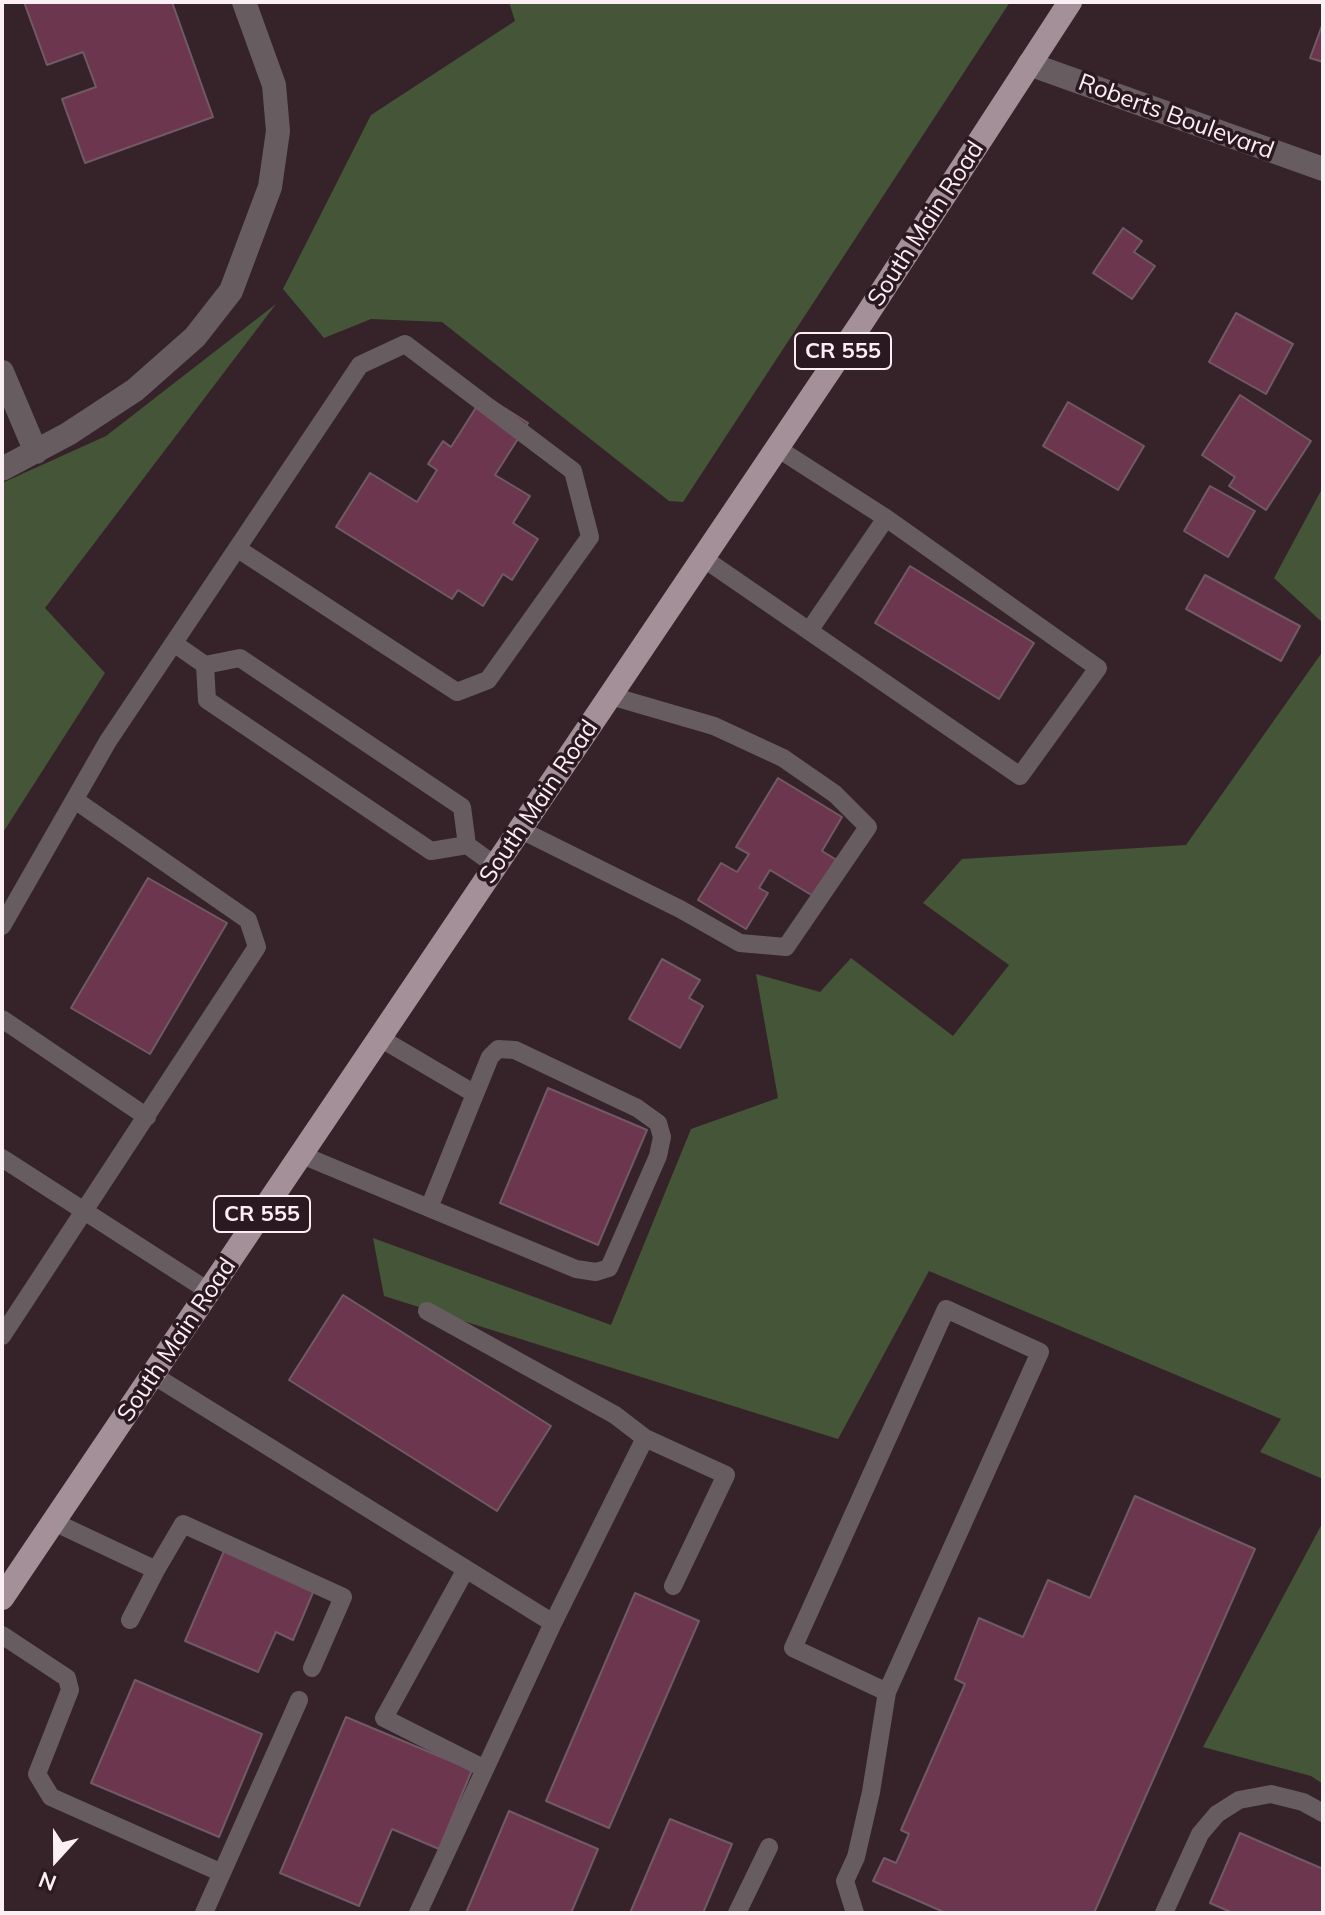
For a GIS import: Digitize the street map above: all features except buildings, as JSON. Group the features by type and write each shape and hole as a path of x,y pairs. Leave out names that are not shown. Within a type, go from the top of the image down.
{"main road":[{"name":"South Main Road","path":"2,1598 777,448 1070,2"}],"street":[{"path":"2,469 36,452 135,390 195,337 231,291 270,187 278,131 274,85 244,2"},
{"name":"Roberts Boulevard","path":"1029,64 1323,169"},
{"path":"2,372 36,452"}],"lane":[{"path":"2,926 108,741 360,365 405,344 573,471 590,537 488,680 457,692 238,549"},
{"path":"703,558 1020,776 1098,668 886,518 777,448"},
{"path":"809,631 886,518"},
{"path":"175,644 205,665 240,658 462,807 467,845"},
{"path":"205,665 207,700 431,851 467,845 496,866"},
{"path":"521,830 680,909 740,943 786,947 868,827 835,794 783,758 714,726 611,696"},
{"path":"2,1336 257,947 248,920 75,800"},
{"path":"2,1019 147,1117"},
{"path":"380,1038 475,1094"},
{"path":"302,1155 429,1208 576,1269 596,1272 609,1268 658,1156 662,1137 658,1123 637,1108 515,1050 498,1049 490,1057 429,1208"},
{"path":"2,1158 210,1292"},
{"path":"855,1913 845,1881 856,1857 871,1792 887,1692 1040,1352 946,1309 793,1648 887,1692"},
{"path":"427,1311 615,1415 645,1438 726,1475 673,1586"},
{"path":"153,1375 553,1623"},
{"path":"418,1913 553,1623 645,1438"},
{"path":"54,1522 156,1570"},
{"path":"130,1620 183,1524 343,1597 312,1668"},
{"path":"466,1569 384,1718 485,1769"},
{"path":"2,1635 67,1678 70,1690 37,1774 51,1797 222,1873"},
{"path":"204,1913 299,1700"},
{"path":"1164,1913 1200,1834 1217,1814 1239,1800 1271,1794 1303,1802 1323,1813"},
{"path":"737,1913 769,1847"}],"green space":[{"path":"509,2 1010,2 683,502 669,501 442,322 371,319 324,338 283,289 371,115 515,21"},
{"path":"276,304 45,608 105,673 2,834 2,483 106,436"},
{"path":"1323,487 1323,623 1274,578"},
{"path":"1323,651 1323,1479 1260,1452 1281,1419 929,1271 838,1439 384,1296 373,1238 611,1325 691,1129 778,1098 756,974 820,992 851,958 953,1036 1009,965 923,903 962,859 1186,845"},
{"path":"1323,1522 1323,1784 1311,1776 1203,1747"}]}
